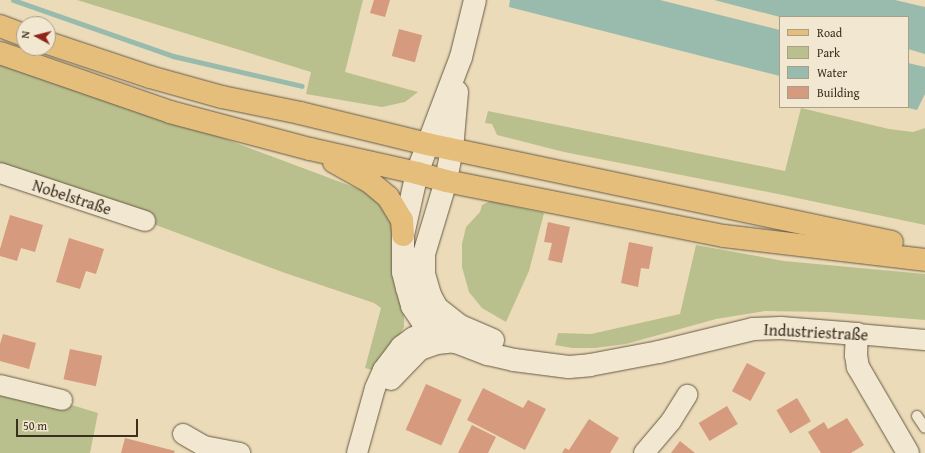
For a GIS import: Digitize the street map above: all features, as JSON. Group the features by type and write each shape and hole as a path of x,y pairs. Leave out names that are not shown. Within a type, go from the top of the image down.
{"main road":[{"path":"0,26 16,32"},
{"path":"56,46 150,77 222,97 300,113 428,144 925,248"},
{"path":"0,52 170,112 310,149 446,181 724,236 925,260"},
{"path":"310,149 370,182 388,197 402,220 403,235"}],"street":[{"path":"461,57 475,0"},
{"name":"Industriestraße","path":"461,57 417,173 403,235 403,272 421,300 430,329 501,343 537,354 576,359 614,360 752,329 782,328 925,340"},
{"name":"Industriestraße","path":"421,300 424,274 424,254 446,181 452,149 461,57"},
{"name":"Nobelstraße","path":"0,173 145,221"},
{"path":"411,348 407,332 421,300"},
{"name":"Industriestraße","path":"421,300 437,308 458,334"},
{"path":"357,453 369,412 374,388 383,370 411,348 430,329"},
{"path":"411,348 438,344 458,334"},
{"path":"857,334 856,355 858,368 908,453"},
{"path":"0,385 62,400"},
{"path":"644,453 671,421 687,395"},
{"path":"183,434 204,446 240,453"}],"lane":[{"path":"917,416 925,428"}],"green space":[{"path":"77,0 363,0 345,72 418,92 405,102 382,107 306,94 311,72"},
{"path":"0,61 125,106 220,137 367,192 391,213 404,311 404,327 396,342 376,371 365,368 381,308 374,303 285,273 145,221 0,173"},
{"path":"801,108 889,129 913,132 925,128 925,225 778,194 564,152 497,135 492,124 485,123 488,111 785,171"},
{"path":"490,201 544,213 529,271 506,322 482,308 469,292 462,267 462,244 466,227 480,212 482,205"},
{"path":"696,245 784,261 925,274 925,320 827,312 765,311 716,319 626,344 595,348 572,348 555,345 558,333 591,334 680,314"},
{"path":"0,393 62,402 98,413 90,453 0,453"}],"water":[{"path":"510,0 660,0 779,30 779,76 509,7"},
{"path":"714,0 895,0 925,7 925,54 909,49 909,16 779,17"},
{"path":"909,63 925,67 925,94 917,110 908,108"}],"building":[{"path":"374,0 390,0 385,17 370,13"},
{"path":"399,29 422,35 415,62 392,56"},
{"path":"10,215 43,225 35,252 21,248 17,261 0,256 0,249"},
{"path":"548,222 570,227 562,263 548,260 552,243 544,242"},
{"path":"69,238 104,249 96,274 86,271 80,289 56,282"},
{"path":"629,242 653,247 649,269 641,268 638,287 621,283"},
{"path":"3,334 36,343 29,369 0,361 0,344"},
{"path":"70,349 102,356 96,386 64,379"},
{"path":"747,363 766,373 751,401 732,391"},
{"path":"426,384 462,400 441,446 406,430"},
{"path":"483,388 523,408 528,400 546,409 525,450 467,420"},
{"path":"797,398 811,421 790,434 776,410"},
{"path":"727,406 738,424 710,441 699,423"},
{"path":"847,418 864,445 851,453 821,453 808,432 824,422 828,429"},
{"path":"589,419 619,438 610,453 562,453 565,448 569,450"},
{"path":"472,425 496,437 488,453 458,453"},
{"path":"125,438 175,451 174,453 121,453"},
{"path":"680,441 695,453 671,453"}],"waterway":[{"path":"13,0 173,56 302,86"}]}
